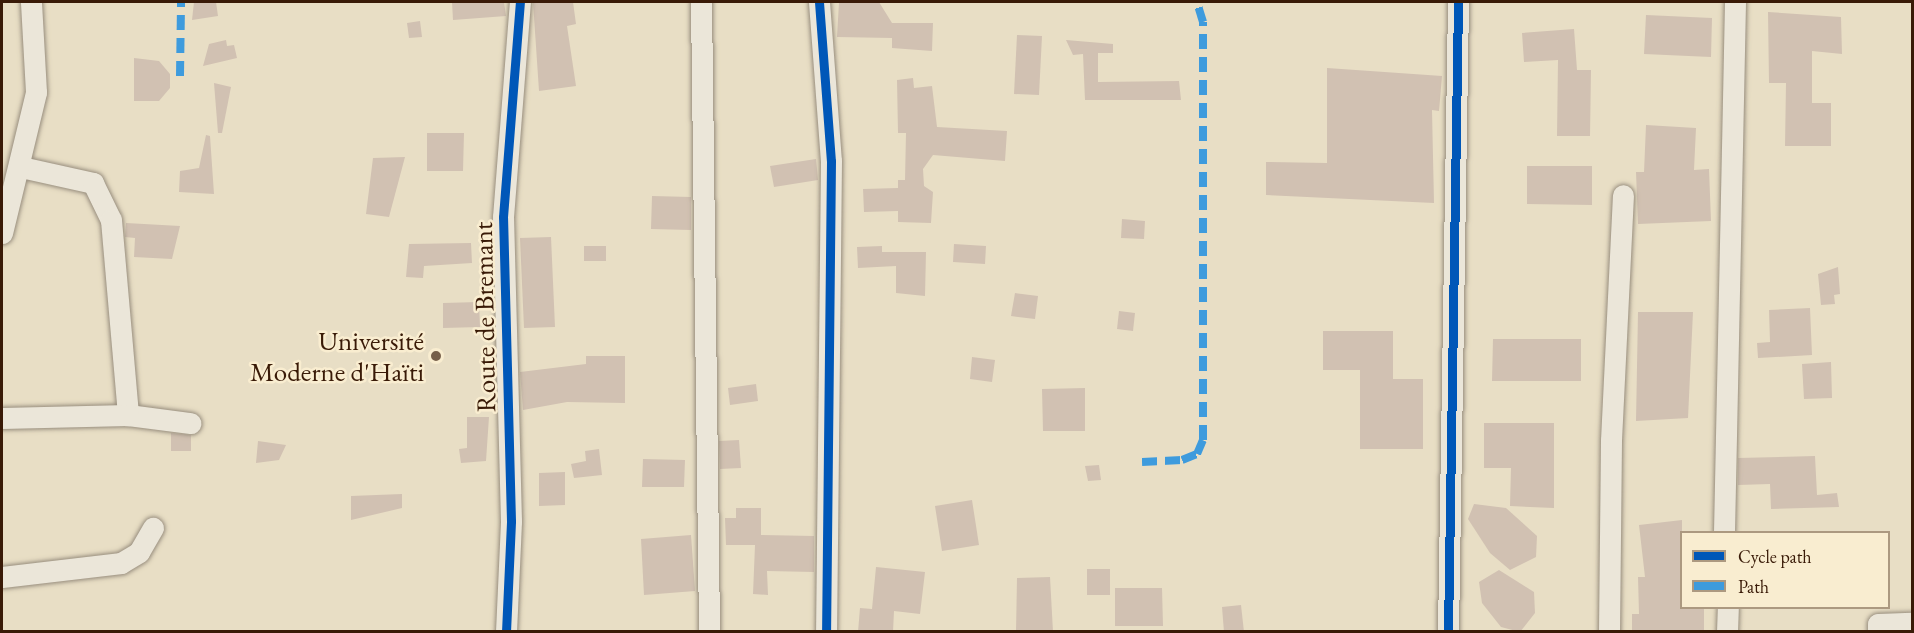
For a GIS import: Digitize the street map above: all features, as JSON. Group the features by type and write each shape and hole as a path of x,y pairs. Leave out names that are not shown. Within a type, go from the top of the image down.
{"street":[{"path":"2,233 6,195 21,167 36,93 31,2"},
{"name":"Route de Bremant","path":"506,632 511,521 504,217 520,2"},
{"path":"701,2 709,632"},
{"path":"819,2 831,161 826,632"},
{"path":"1448,632 1458,2"},
{"path":"1724,531 1735,2"},
{"path":"21,167 93,183 111,220 128,415"},
{"path":"1609,632 1611,440 1623,195"},
{"path":"2,418 128,415 190,423"},
{"path":"2,577 121,563 139,552 153,528"},
{"path":"1727,632 1728,609"},
{"path":"1878,632 1878,624 1912,623"}],"building":[{"path":"194,2 216,2 218,16 192,20"},
{"path":"452,2 504,2 506,16 453,20"},
{"path":"533,2 573,2 576,24 567,26 576,86 539,91"},
{"path":"839,2 879,2 892,23 933,23 932,51 892,48 892,38 837,37"},
{"path":"1768,12 1841,17 1842,54 1812,51 1812,103 1831,103 1831,146 1785,146 1786,83 1769,83"},
{"path":"1646,15 1712,18 1711,57 1644,54"},
{"path":"420,21 422,37 409,38 407,23"},
{"path":"1574,29 1577,70 1591,70 1590,136 1557,136 1558,60 1524,62 1522,33"},
{"path":"1017,35 1042,36 1039,95 1014,94"},
{"path":"226,40 227,46 234,45 237,58 203,66 209,44"},
{"path":"1066,40 1113,44 1113,53 1098,53 1098,82 1179,81 1181,100 1085,100 1083,54 1073,55"},
{"path":"134,58 159,61 170,74 170,88 159,101 134,101"},
{"path":"1327,68 1442,76 1439,111 1432,110 1434,203 1266,195 1266,162 1327,163"},
{"path":"913,78 914,88 932,86 937,127 1007,131 1005,161 933,155 923,169 924,186 933,192 931,223 898,222 898,211 864,212 863,189 898,188 898,180 905,180 906,133 898,133 897,80"},
{"path":"214,83 231,87 222,133 218,133"},
{"path":"1646,125 1696,128 1694,170 1709,169 1711,221 1638,224 1636,172 1644,172"},
{"path":"427,133 464,133 463,171 427,171"},
{"path":"206,135 210,136 214,194 179,192 180,171 199,168"},
{"path":"405,157 389,217 366,214 373,158"},
{"path":"816,159 818,180 774,187 770,166"},
{"path":"1527,166 1592,166 1592,205 1527,204"},
{"path":"652,196 691,197 691,230 651,229"},
{"path":"1122,219 1145,221 1144,239 1121,238"},
{"path":"126,223 180,226 172,259 134,257 135,238 125,237"},
{"path":"551,237 555,327 524,328 520,238"},
{"path":"471,243 472,263 424,266 423,278 406,277 409,244"},
{"path":"954,244 986,246 985,264 953,262"},
{"path":"584,246 606,246 606,261 584,261"},
{"path":"882,246 882,252 926,252 925,296 896,293 896,266 858,268 857,247"},
{"path":"1838,267 1840,294 1834,295 1835,304 1821,305 1818,274"},
{"path":"1015,293 1038,296 1035,319 1011,316"},
{"path":"479,302 480,327 443,328 443,303"},
{"path":"1810,308 1812,355 1758,358 1757,343 1770,342 1769,310"},
{"path":"1119,311 1135,313 1133,331 1117,329"},
{"path":"1638,312 1693,312 1688,418 1636,421"},
{"path":"1323,331 1393,331 1393,379 1423,379 1423,449 1360,449 1360,370 1323,370"},
{"path":"1493,339 1581,339 1581,381 1492,381"},
{"path":"586,356 625,356 625,403 567,402 523,410 520,372 586,364"},
{"path":"972,357 995,360 992,382 970,379"},
{"path":"1831,362 1832,398 1804,399 1802,364"},
{"path":"756,384 758,401 730,405 728,388"},
{"path":"1085,388 1085,431 1043,431 1042,389"},
{"path":"467,417 489,417 486,461 461,463 459,449 467,448"},
{"path":"1484,423 1554,423 1554,508 1510,506 1511,468 1484,468"},
{"path":"171,433 191,435 191,451 171,451"},
{"path":"739,440 741,468 720,469 719,441"},
{"path":"258,441 286,445 279,460 256,463"},
{"path":"599,449 602,475 574,478 571,464 586,461 585,451"},
{"path":"1815,456 1817,495 1837,493 1839,507 1771,509 1770,484 1738,485 1738,458"},
{"path":"643,459 685,460 684,487 642,487"},
{"path":"1099,465 1101,480 1088,481 1085,466"},
{"path":"565,472 565,505 539,506 539,473"},
{"path":"402,494 402,508 351,520 351,496"},
{"path":"972,500 979,545 942,551 935,506"},
{"path":"1474,504 1506,508 1537,536 1536,557 1510,570 1490,553 1468,519"},
{"path":"736,508 761,508 761,535 814,536 814,572 767,571 768,595 753,594 755,545 726,545 725,518 736,518"},
{"path":"1682,520 1680,609 1704,609 1704,632 1632,632 1632,614 1639,614 1638,577 1645,577 1639,525"},
{"path":"691,535 695,591 644,595 641,539"},
{"path":"876,567 925,572 920,614 894,611 893,632 858,632 860,608 872,609"},
{"path":"1087,569 1110,569 1110,595 1087,595"},
{"path":"1499,570 1534,592 1535,613 1520,632 1501,627 1482,603 1479,582"},
{"path":"1050,577 1053,632 1016,632 1017,578"},
{"path":"1115,588 1162,588 1163,626 1115,626"},
{"path":"1241,605 1244,632 1224,632 1222,607"}],"marked path":[{"path":"180,76 181,2"},
{"path":"1142,462 1182,460 1197,454 1203,440 1203,22 1197,2"}],"cycle path":[{"path":"506,632 511,521 503,217 520,2"},
{"path":"819,2 831,161 826,632"},
{"path":"1448,632 1458,2"}],"place":[{"name":"Université Moderne d'Haïti","path":"436,356"}]}
